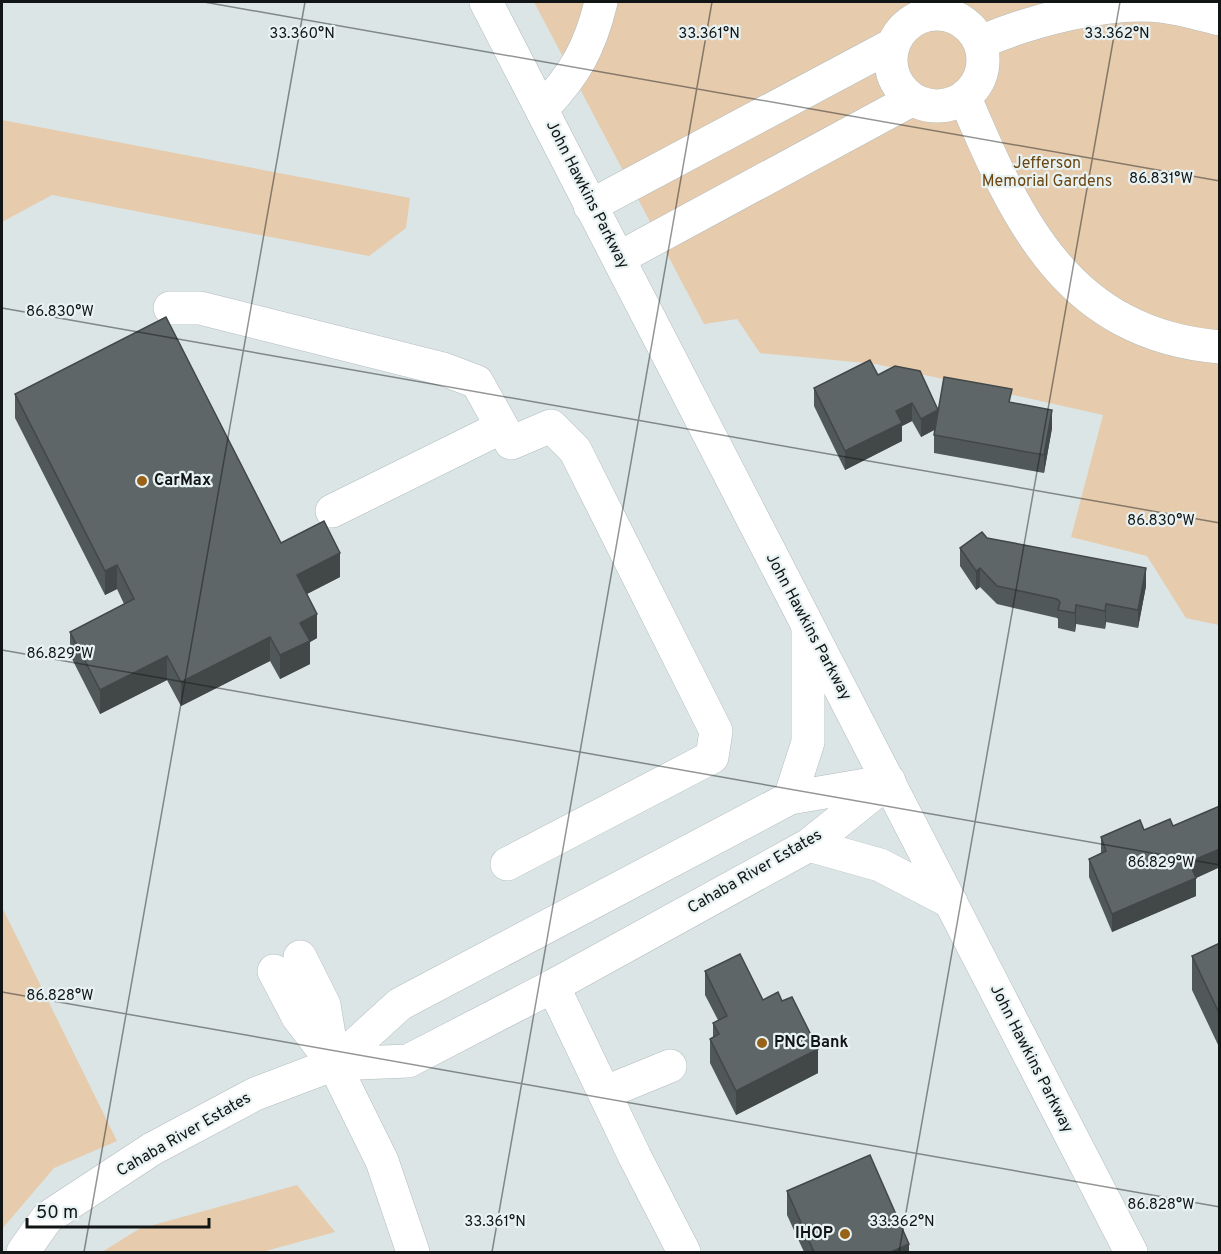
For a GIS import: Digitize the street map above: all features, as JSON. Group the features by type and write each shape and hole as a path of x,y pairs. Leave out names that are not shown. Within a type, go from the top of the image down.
{"street":[{"name":"John Hawkins Parkway","path":"486,2 543,108 590,206 619,258 1131,1252"},
{"path":"543,108 565,85 581,62 601,2"},
{"path":"981,42 1047,19 1130,5 1160,6 1220,19"},
{"path":"913,10 947,13 961,19 973,28 981,42 984,57 982,72 976,87 965,98 951,104 936,106 913,99 897,84 892,69 894,44 913,10"},
{"path":"590,206 894,44"},
{"path":"965,98 1000,180 1042,250 1069,281 1099,305 1128,322 1168,338 1220,347"},
{"path":"619,258 913,99"},
{"path":"170,308 200,308 443,369 477,382 511,443 551,426 575,450 716,731 712,757 507,864"},
{"path":"332,511 502,427"},
{"path":"790,798 808,742 808,628"},
{"name":"Cahaba River Estates","path":"334,1064 400,1004 790,798 889,781"},
{"name":"Cahaba River Estates","path":"23,1252 47,1218 152,1149 255,1094 334,1064 408,1060 553,986 809,844 889,781"},
{"path":"809,844 880,865 951,902"},
{"path":"287,964 298,1017 334,1064 382,1161 413,1252"},
{"path":"553,986 684,1252"},
{"path":"604,1093 670,1066"}],"green space":[{"name":"Jefferson Memorial Gardens","path":"534,2 1219,2 1219,625 1186,618 1147,556 1071,537 1103,415 876,364 760,353 737,319 704,324"},
{"path":"2,120 410,198 406,228 369,256 52,195 2,222"},
{"path":"2,907 117,1141 54,1168 2,1229"},
{"path":"297,1185 335,1232 262,1252 102,1252 139,1229"}],"building":[{"name":"CarMax","path":"166,317 281,543 324,521 340,553 297,575 317,614 300,623 310,641 280,655 270,637 181,682 167,656 100,690 70,632 134,599 117,565 105,571 15,394"},
{"path":"870,360 878,375 895,366 920,371 938,410 921,419 912,403 896,411 902,423 845,451 814,388"},
{"path":"944,377 1012,389 1009,402 1052,410 1044,455 934,435"},
{"path":"982,532 987,538 1146,568 1138,610 1106,604 1105,611 1076,605 1075,613 1058,610 1060,602 1057,599 997,586 980,568 976,571 960,548"},
{"path":"1220,806 1220,849 1189,862 1196,878 1112,914 1089,859 1106,851 1101,837 1140,820 1144,830 1170,819 1173,826"},
{"path":"1220,943 1220,1015 1192,956"},
{"name":"PNC Bank","path":"740,954 763,1000 778,992 782,1001 792,997 818,1049 736,1091 710,1039 719,1034 713,1023 727,1016 705,971"},
{"name":"IHOP","path":"870,1155 909,1244 891,1252 814,1252 787,1191"}],"place":[{"name":"CarMax","path":"142,481"},
{"name":"PNC Bank","path":"762,1043"},
{"name":"IHOP","path":"845,1234"}]}
